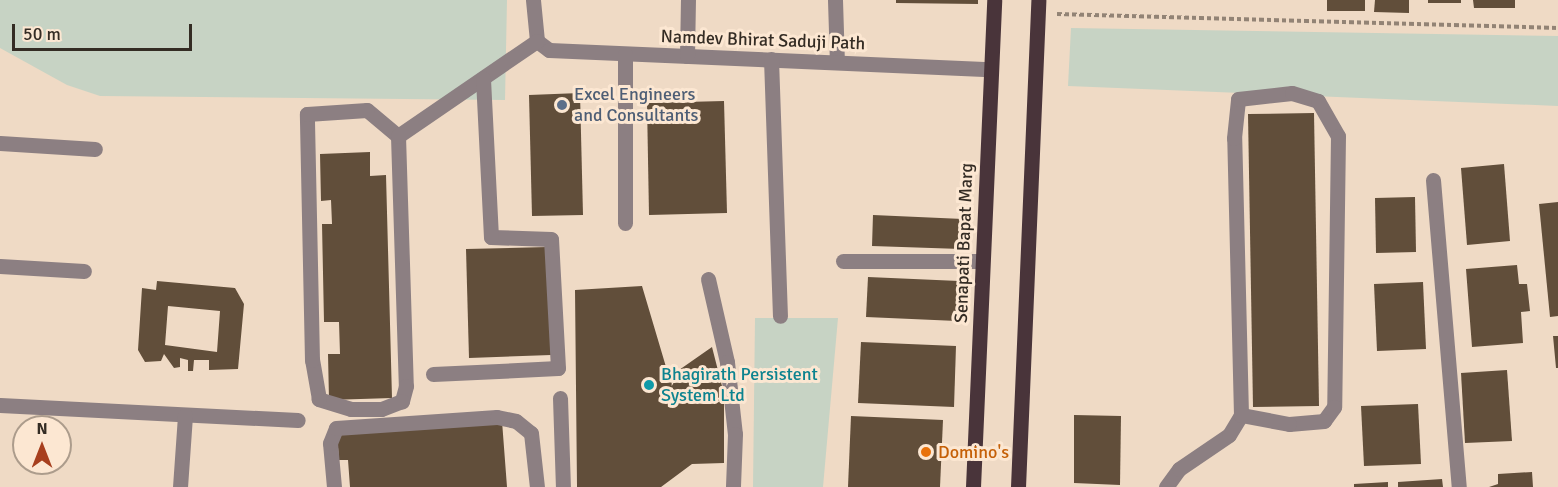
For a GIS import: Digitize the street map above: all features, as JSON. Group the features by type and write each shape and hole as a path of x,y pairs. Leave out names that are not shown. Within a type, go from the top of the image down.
{"main road":[{"name":"Senapati Bapat Marg","path":"973,487 994,0"},
{"path":"1018,487 1038,7"}],"street":[{"path":"398,136 537,41 533,0"},
{"path":"687,56 688,0"},
{"path":"835,0 837,62"},
{"name":"Namdev Bhirat Saduji Path","path":"537,41 549,50 990,69"},
{"path":"625,54 625,223"},
{"path":"771,59 780,316"},
{"path":"433,374 558,368 551,239 491,237 483,78"},
{"path":"1166,487 1179,469 1229,435 1241,415 1234,138 1238,99 1292,93 1318,101 1338,136 1334,407 1324,421 1289,424 1241,415"},
{"path":"367,110 398,136 406,344 402,401 381,409 330,407 319,399 312,360 307,114 367,110"},
{"path":"0,143 95,149"},
{"path":"1433,180 1459,487"},
{"path":"843,261 982,261"},
{"path":"0,266 84,271"},
{"path":"708,279 727,362 735,434 733,487"},
{"path":"560,398 563,487"},
{"path":"0,405 298,420"},
{"path":"180,487 185,415"},
{"path":"334,487 330,442 336,428 497,417 516,421 531,433 537,487"}],"path":[{"path":"1038,7 1558,28"}],"green space":[{"path":"0,0 507,0 505,100 100,96 67,85 0,48"},
{"path":"1071,28 1558,36 1558,106 1068,86"},
{"path":"755,318 838,318 823,487 753,487"}],"building":[{"path":"896,0 978,0 978,4 896,3"},
{"path":"1327,0 1365,0 1365,11 1327,11"},
{"path":"1375,0 1409,0 1409,13 1374,12"},
{"path":"1428,0 1461,0 1461,3 1428,3"},
{"path":"1473,0 1515,0 1515,8 1474,8"},
{"path":"580,93 583,215 532,216 529,95"},
{"path":"724,101 727,213 649,215 647,103"},
{"path":"1314,113 1319,406 1253,407 1248,114"},
{"path":"370,152 370,176 386,175 392,398 329,400 328,354 340,354 339,322 324,322 322,224 332,224 331,200 321,201 320,154"},
{"path":"1504,164 1510,241 1467,245 1461,168"},
{"path":"1415,197 1416,252 1376,253 1375,198"},
{"path":"1558,202 1558,316 1550,317 1539,204"},
{"path":"873,215 963,219 961,249 872,246"},
{"path":"548,247 551,355 469,358 466,249"},
{"path":"1517,265 1519,284 1527,284 1530,311 1521,312 1523,343 1472,347 1466,269"},
{"path":"868,277 959,281 957,321 866,317"},
{"path":"157,281 235,288 244,304 238,369 209,370 209,360 194,360 193,371 188,371 188,360 180,358 180,367 174,368 164,354 161,361 145,362 138,350 142,288 156,290","holes":["168,306 220,311 217,352 165,345"]},
{"path":"1423,282 1426,349 1377,351 1374,284"},
{"name":"Bhagirath Persistent System Ltd","path":"642,286 669,377 712,347 724,394 724,463 692,464 661,487 577,487 575,290"},
{"path":"1553,336 1558,336 1558,368 1556,368"},
{"path":"861,342 956,346 954,407 858,403"},
{"path":"1507,370 1512,441 1465,443 1461,373"},
{"path":"1418,404 1421,464 1364,466 1361,406"},
{"path":"1074,415 1121,416 1120,485 1074,483"},
{"path":"851,416 943,420 940,487 848,487"},
{"path":"502,421 507,487 350,487 348,460 339,460 337,434"},
{"path":"1532,472 1533,487 1489,487 1498,484 1498,474"},
{"path":"1442,479 1443,487 1398,487 1398,482"},
{"path":"1388,482 1388,487 1354,487 1354,484"}],"place":[{"name":"Excel Engineers and Consultants","path":"562,105"},
{"name":"Bhagirath Persistent System Ltd","path":"649,385"},
{"name":"Domino's","path":"926,452"}]}
